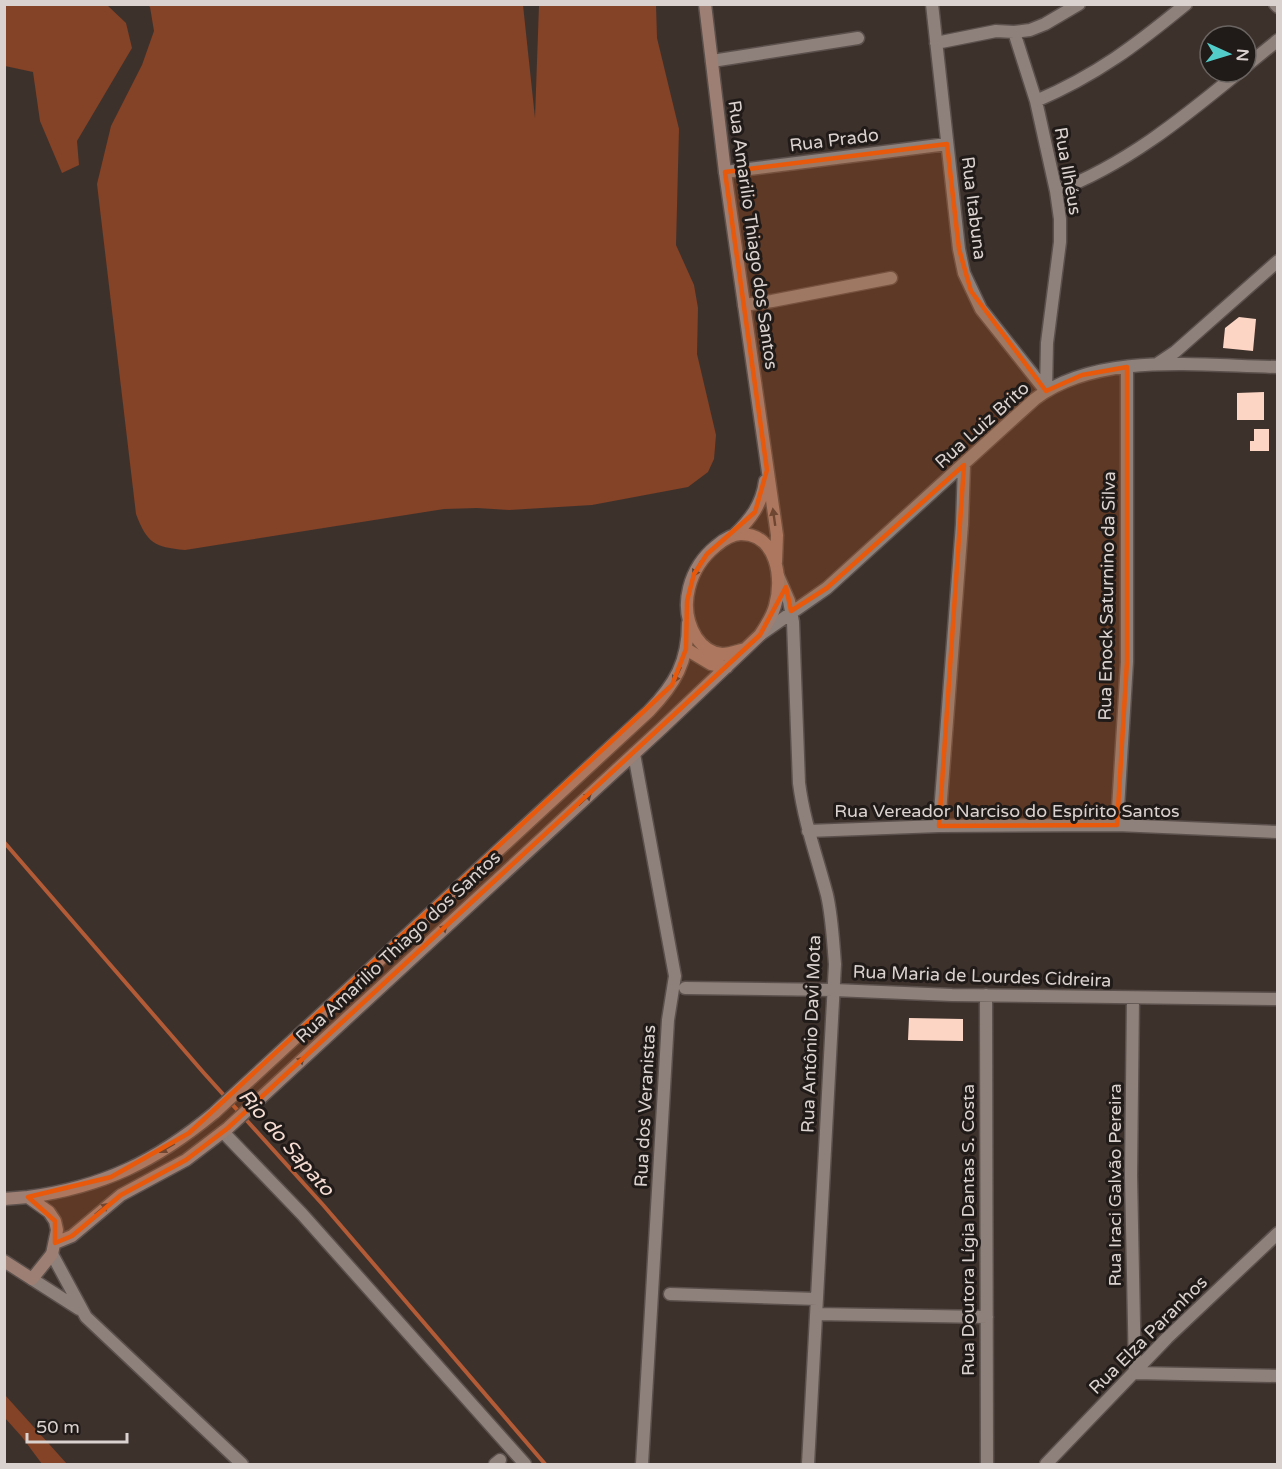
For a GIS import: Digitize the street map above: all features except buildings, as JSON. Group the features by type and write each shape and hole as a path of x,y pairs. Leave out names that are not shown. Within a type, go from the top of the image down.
{"main road":[{"name":"Rua Amarilio Thiago dos Santos","path":"705,4 725,172 777,535 777,570"},
{"name":"Rua Amarilio Thiago dos Santos","path":"734,535 755,512 761,500 767,470"},
{"path":"734,535 752,536 773,554 777,570 775,605 760,635 745,649 722,654 704,647 688,619 689,586 699,564 718,544 734,535"},
{"name":"Rua Amarilio Thiago dos Santos","path":"4,1199 60,1193 111,1177 175,1143 214,1113 649,711 672,685 680,670 686,649 688,619"},
{"path":"686,649 711,664 727,667"},
{"name":"Rua Amarilio Thiago dos Santos","path":"54,1248 121,1195 186,1160 225,1130 745,649"},
{"path":"4,1261 32,1279 54,1248 57,1230 55,1221 49,1212 28,1197"}],"street":[{"name":"Rua Itabuna","path":"932,4 959,249 967,282 981,309 1046,391"},
{"path":"936,43 996,31 1030,30 1079,4"},
{"path":"1036,100 1072,86 1101,69 1128,51 1186,4"},
{"name":"Rua Ilhéus","path":"1014,32 1036,100 1060,219 1060,242 1047,343 1046,391"},
{"path":"712,61 858,38"},
{"path":"1258,56 1278,40"},
{"path":"1056,191 1102,171 1129,154 1224,84"},
{"name":"Rua Prado","path":"725,172 947,144"},
{"path":"1156,364 1175,352 1278,261"},
{"path":"744,305 891,278"},
{"name":"Rua Luiz Brito","path":"760,635 791,611 827,588 1046,391 1082,375 1156,364 1278,367"},
{"name":"Rua Enock Saturnino da Silva","path":"1117,825 1126,662 1127,367"},
{"path":"939,826 962,524 964,465"},
{"name":"Rua Antônio Davi Mota","path":"777,570 791,611 800,783 808,831 827,895 835,963 808,1464"},
{"name":"Rua dos Veranistas","path":"634,754 675,976 668,1020 642,1464"},
{"name":"Rua Vereador Narciso do Espírito Santos","path":"808,831 939,826 1117,825 1278,832"},
{"name":"Rua Maria de Lourdes Cidreira","path":"685,988 1278,999"},
{"name":"Rua Doutora Lígia Dantas S. Costa","path":"986,995 987,1464"},
{"name":"Rua Iraci Galvão Pereira","path":"1133,998 1131,1176 1135,1373"},
{"path":"225,1130 525,1464"},
{"name":"Rua Elza Paranhos","path":"1046,1464 1175,1330 1278,1233"},
{"path":"54,1248 82,1312"},
{"path":"32,1279 82,1312 147,1377 242,1464"},
{"path":"670,1294 817,1299"},
{"path":"816,1314 987,1317"},
{"path":"1135,1373 1278,1376"}],"highlighted area":[{"path":"947,144 959,249 971,291 1046,391 1082,375 1127,367 1127,662 1117,825 939,826 964,465 827,588 791,611 786,587 760,635 228,1128 186,1160 121,1195 72,1236 55,1243 55,1221 28,1197 111,1177 189,1133 672,685 686,649 687,601 694,574 707,554 755,512 767,470 725,172"}],"shaded area":[{"path":"4,5 107,5 126,23 132,48 77,141 79,165 62,173 40,121 33,72 5,66"},
{"path":"148,5 523,5 535,118 539,5 656,5 657,38 679,129 676,245 694,285 698,308 697,354 716,435 714,459 708,472 688,487 592,505 509,510 444,509 185,550 153,542 144,531 136,514 97,184 111,126 142,65 154,31"},
{"path":"5,1395 67,1464 42,1464 5,1418"}],"waterway":[{"name":"Rio do Sapato","path":"4,842 203,1072 324,1206 545,1464"}]}
